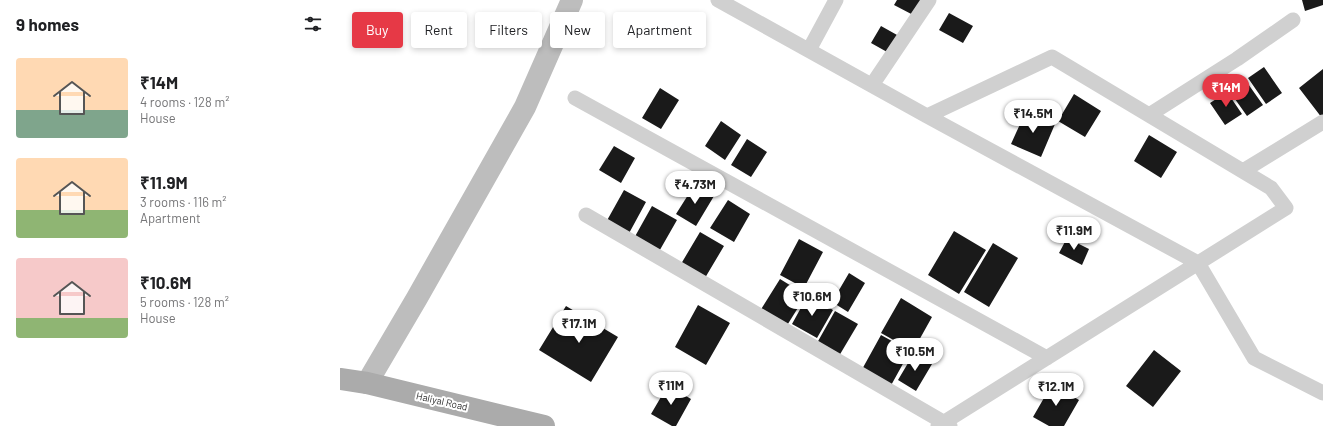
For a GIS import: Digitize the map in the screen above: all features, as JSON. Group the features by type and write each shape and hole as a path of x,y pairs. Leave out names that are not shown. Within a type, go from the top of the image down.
{"main road":[{"path":"367,383 526,107 572,0"},
{"name":"Haliyal Road","path":"340,379 367,383 544,426"}],"street":[{"path":"718,0 872,86 1198,263 1254,358 1323,393"},
{"path":"809,50 836,0"},
{"path":"872,86 930,0"},
{"path":"1149,115 1237,59 1293,20"},
{"path":"586,215 944,425 1047,358 1286,208 1271,188 1052,57 927,116"},
{"path":"575,98 1047,358"},
{"path":"1243,171 1323,122"}],"building":[{"path":"897,0 926,0 917,17 894,5"},
{"path":"1302,0 1323,0 1323,5 1305,11"},
{"path":"949,13 973,26 963,43 939,30"},
{"path":"881,26 906,40 896,57 871,43"},
{"path":"1264,67 1282,93 1266,104 1248,78"},
{"path":"1323,69 1323,117 1322,118 1299,88"},
{"path":"1246,81 1263,105 1247,116 1230,92"},
{"path":"660,88 679,100 661,129 642,118"},
{"path":"1227,92 1242,114 1225,125 1210,103"},
{"path":"1074,94 1101,111 1085,137 1058,121"},
{"path":"1026,111 1055,124 1041,157 1011,144"},
{"path":"721,121 741,135 725,160 705,146"},
{"path":"1149,135 1177,152 1161,178 1134,161"},
{"path":"747,139 767,152 751,177 731,165"},
{"path":"614,146 635,158 621,183 599,170"},
{"path":"695,184 714,196 696,226 676,214"},
{"path":"624,190 646,202 627,237 605,224"},
{"path":"728,200 750,214 734,242 710,228"},
{"path":"652,206 677,220 657,255 633,240"},
{"path":"954,231 986,250 959,294 928,275"},
{"path":"700,232 724,246 702,283 678,269"},
{"path":"1067,238 1089,249 1082,265 1059,253"},
{"path":"799,239 823,252 804,288 780,275"},
{"path":"993,243 1018,258 989,307 964,292"},
{"path":"849,273 865,283 848,312 832,302"},
{"path":"780,279 806,295 786,327 760,311"},
{"path":"808,295 833,310 817,338 792,324"},
{"path":"901,298 932,317 913,351 881,333"},
{"path":"698,305 730,323 706,365 675,347"},
{"path":"566,306 618,337 591,382 539,350"},
{"path":"835,311 858,324 839,356 817,343"},
{"path":"881,335 910,351 889,389 860,373"},
{"path":"1154,350 1181,371 1153,407 1126,386"},
{"path":"914,353 932,364 916,391 898,380"},
{"path":"1052,384 1079,400 1064,426 1049,426 1033,417"},
{"path":"668,385 691,399 676,426 672,426 651,414"}]}
